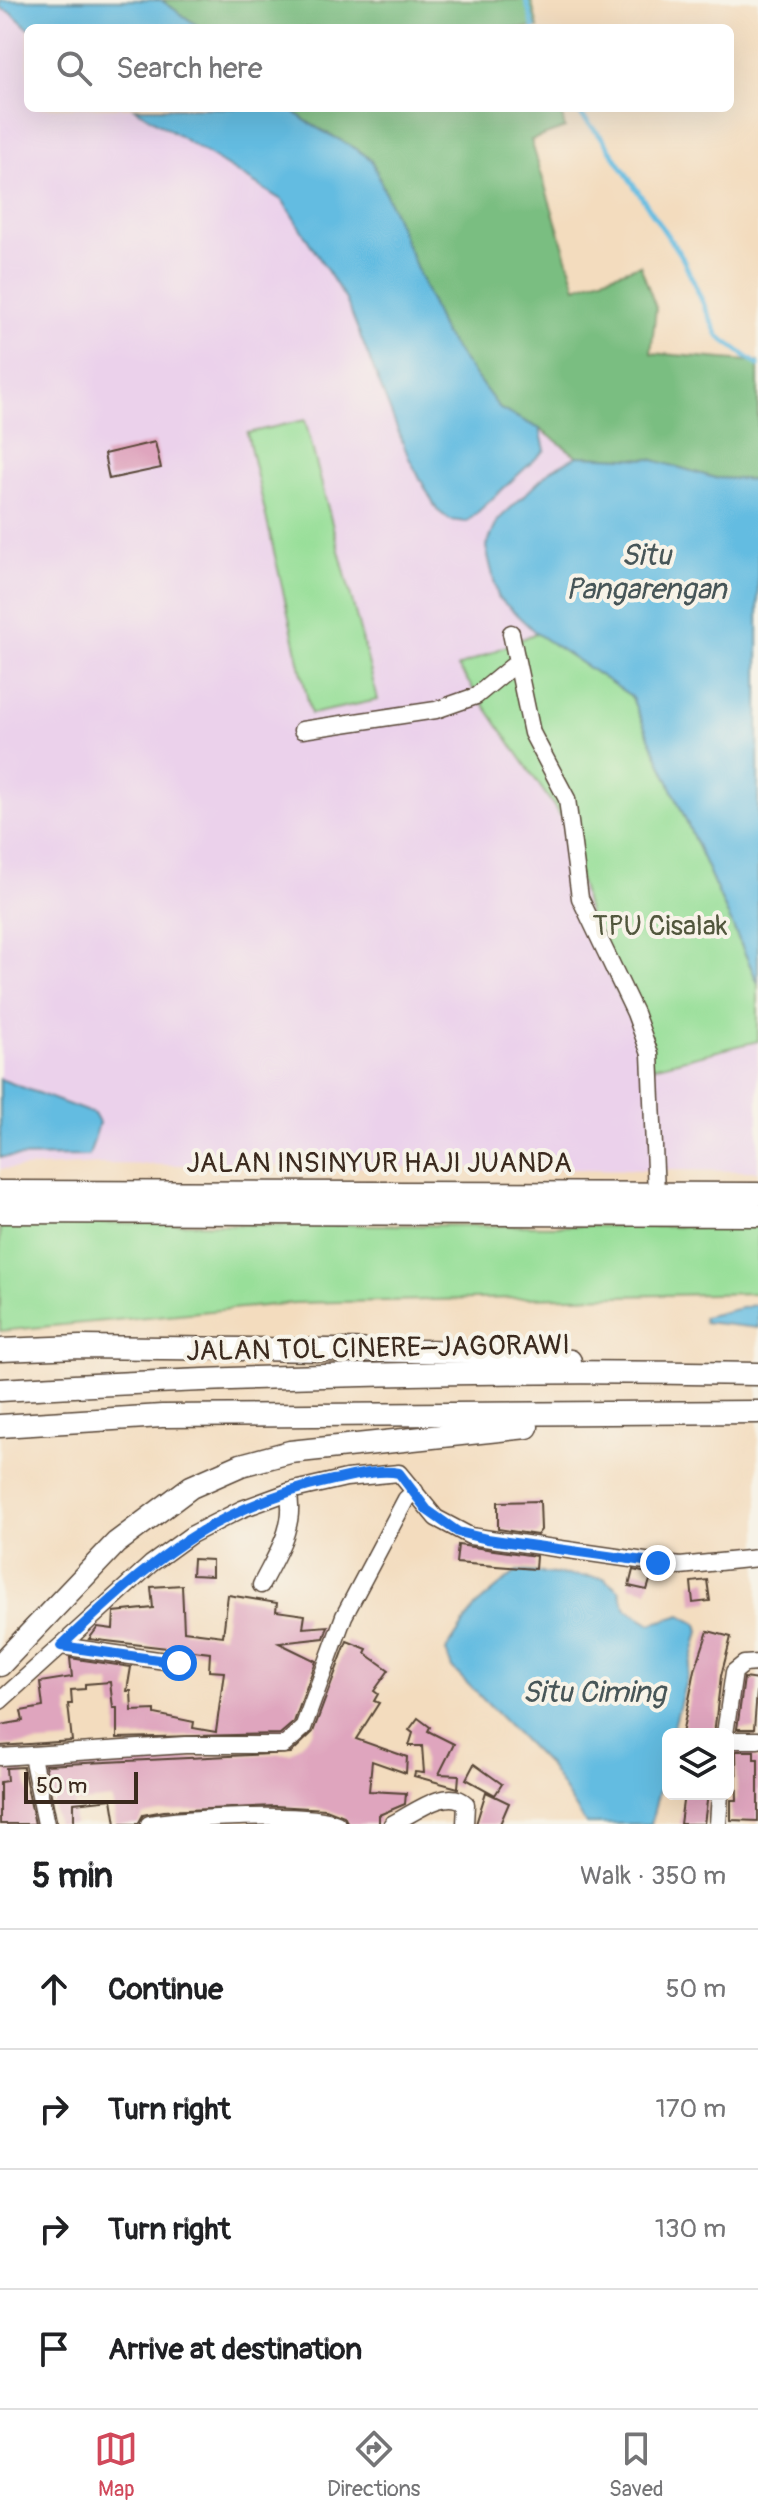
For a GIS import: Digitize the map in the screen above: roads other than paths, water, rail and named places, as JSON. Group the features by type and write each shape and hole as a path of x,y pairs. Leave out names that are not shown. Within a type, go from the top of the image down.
{"highway":[{"name":"JALAN INSINYUR HAJI JUANDA","path":"0,1192 501,1202 758,1215"},
{"name":"JALAN INSINYUR HAJI JUANDA","path":"0,1212 501,1202 656,1193 758,1194"},
{"path":"0,1350 80,1347 494,1352 677,1373"},
{"name":"JALAN TOL CINERE–JAGORAWI","path":"0,1390 156,1381 467,1373 758,1374"},
{"path":"0,1426 162,1416 758,1412"},
{"path":"0,1665 116,1543 191,1487 241,1465 290,1452 351,1444 651,1413"}],"street":[{"path":"511,633 532,733 567,799 580,898 643,1033 654,1085 656,1193"},
{"path":"302,730 436,710 476,696 516,663"},
{"path":"0,1701 168,1550 216,1521 288,1492 392,1472 405,1477 427,1510 447,1526 487,1539 680,1566 758,1558"},
{"path":"0,1757 185,1745 284,1745 292,1741 303,1728 344,1616 406,1499 415,1491"},
{"path":"261,1585 291,1521 292,1507 288,1492"},
{"path":"61,1646 179,1663"},
{"path":"726,1728 732,1678 738,1667 758,1663"},
{"path":"734,1740 758,1740"},
{"path":"32,1756 46,1824"},
{"path":"392,1824 425,1804 458,1799 466,1804 465,1824"},
{"path":"718,1824 720,1800"},
{"path":"149,1824 179,1818 337,1824"}],"water":[{"path":"0,0 161,0 195,24 24,24 12,13 0,8"},
{"path":"140,112 295,112 372,161 444,334 500,409 540,429 545,450 467,522 450,520 437,510 409,458 346,300 283,201"},
{"name":"Situ Pangarengan","path":"577,456 650,459 715,478 758,480 758,983 631,696 536,633 498,597 486,547 498,520 551,470"},
{"path":"0,1079 94,1114 99,1123 89,1156 0,1157"},
{"path":"758,1304 758,1328 704,1322 703,1317"},
{"name":"Situ Ciming","path":"517,1571 604,1578 619,1590 626,1609 651,1624 681,1615 697,1624 699,1631 674,1728 662,1728 662,1777 651,1824 586,1824 548,1765 452,1668 446,1651 475,1607"}],"waterway":[{"path":"526,0 533,24"},
{"path":"579,112 603,139 683,259 718,336 758,365"}],"park label":[{"name":"TPU Cisalak","path":"660,925"}]}
